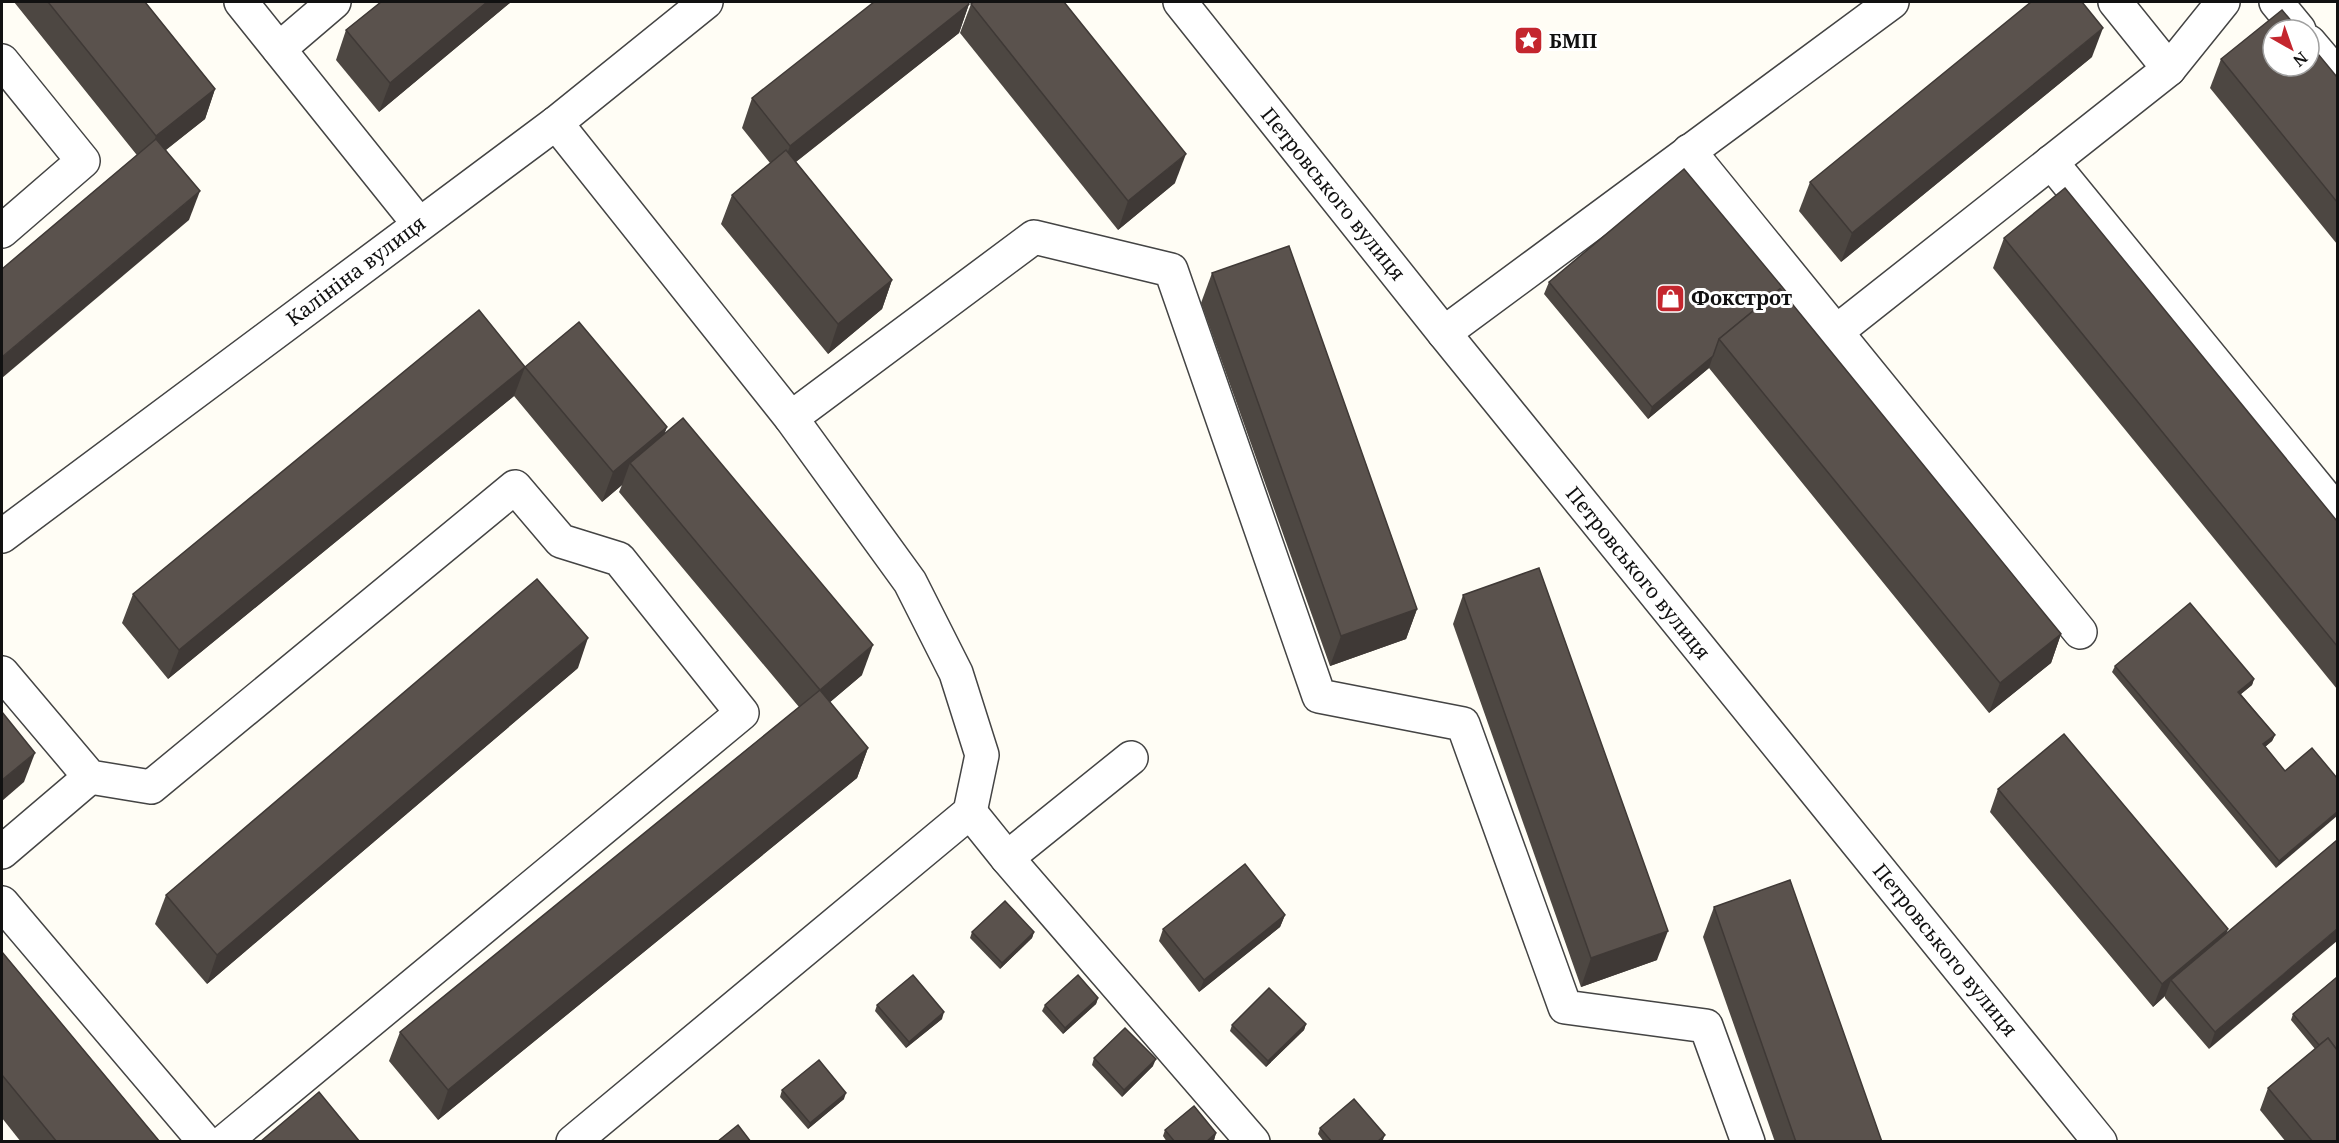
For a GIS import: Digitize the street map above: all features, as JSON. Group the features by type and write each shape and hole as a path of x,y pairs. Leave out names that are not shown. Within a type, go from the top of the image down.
{"street":[{"path":"241,2 419,224"},
{"path":"279,49 334,2"},
{"name":"Калініна вулиця","path":"2,536 556,123 706,2"},
{"name":"Петровського вулиця","path":"1180,2 1444,333 2100,1142"},
{"path":"1444,333 1892,2"},
{"path":"2115,2 2169,69"},
{"path":"1836,332 2169,69 2223,2"},
{"path":"2276,2 2289,18"},
{"path":"2321,57 2337,76"},
{"path":"2,61 83,161 2,231"},
{"path":"556,123 791,418 910,582 956,673 982,755 970,812 573,1142"},
{"path":"1689,151 2080,632"},
{"path":"2051,162 2337,513"},
{"path":"791,418 1034,237 1171,270 1319,696 1463,724 1565,1007 1706,1026 1748,1142"},
{"path":"2,673 90,777 151,787 515,487 561,541 620,559 742,713 224,1142"},
{"path":"1007,858 1131,758"},
{"path":"2,852 90,777"},
{"path":"970,812 1007,858 1253,1142"},
{"path":"2,903 206,1142"}],"building":[{"path":"48,2 145,2 215,89 156,136"},
{"path":"381,2 487,2 390,83 346,30"},
{"path":"874,2 968,2 969,4 790,146 752,98"},
{"path":"974,2 1064,2 1186,154 1128,201 971,4"},
{"path":"2031,2 2082,2 2103,28 1852,233 1810,182"},
{"path":"2282,10 2289,18 2272,18"},
{"path":"2261,27 2261,78 2321,78 2321,58 2337,77 2337,202 2221,59"},
{"path":"156,139 200,191 2,357 2,269"},
{"path":"786,150 892,280 838,324 732,195"},
{"path":"1684,169 1788,294 1785,296 1780,289 1719,339 1713,356 1652,407 1549,282"},
{"path":"2065,188 2337,521 2337,646 2004,238"},
{"path":"1289,246 1417,609 1341,636 1212,273"},
{"path":"1780,289 2061,634 2000,683 1719,339"},
{"path":"479,310 525,367 179,650 133,594"},
{"path":"579,322 667,427 613,472 525,367"},
{"path":"683,418 873,645 820,690 630,463"},
{"path":"1539,568 1668,931 1591,958 1463,595"},
{"path":"537,579 588,638 217,955 166,895"},
{"path":"2190,603 2254,679 2238,692 2275,735 2263,744 2285,771 2312,748 2337,778 2337,812 2279,861 2115,666"},
{"path":"820,690 868,748 448,1090 400,1032"},
{"path":"2,712 35,753 2,780"},
{"path":"2064,734 2228,929 2162,984 1998,789"},
{"path":"2337,840 2337,929 2215,1032 2171,980"},
{"path":"1245,864 1285,915 1204,980 1163,929"},
{"path":"1790,880 1882,1142 1796,1142 1714,907"},
{"path":"1005,901 1034,932 1002,963 972,932"},
{"path":"2,952 160,1142 57,1142 2,1075"},
{"path":"913,975 944,1012 909,1042 877,1005"},
{"path":"1078,975 1098,998 1065,1028 1045,1005"},
{"path":"2337,977 2337,1050 2328,1038 2319,1045 2293,1014"},
{"path":"1269,988 1306,1024 1268,1061 1232,1025"},
{"path":"1125,1028 1156,1059 1124,1090 1094,1058"},
{"path":"2328,1038 2337,1050 2337,1142 2313,1142 2268,1088"},
{"path":"819,1060 846,1093 810,1123 782,1090"},
{"path":"319,1092 360,1142 260,1142"},
{"path":"1354,1099 1385,1135 1377,1142 1332,1142 1320,1128"},
{"path":"1194,1106 1216,1133 1206,1142 1175,1142 1165,1130"},
{"path":"738,1125 751,1142 717,1142"}],"place":[{"name":"БМП","path":"1528,41"},
{"name":"Фокстрот","path":"1670,298"}]}
